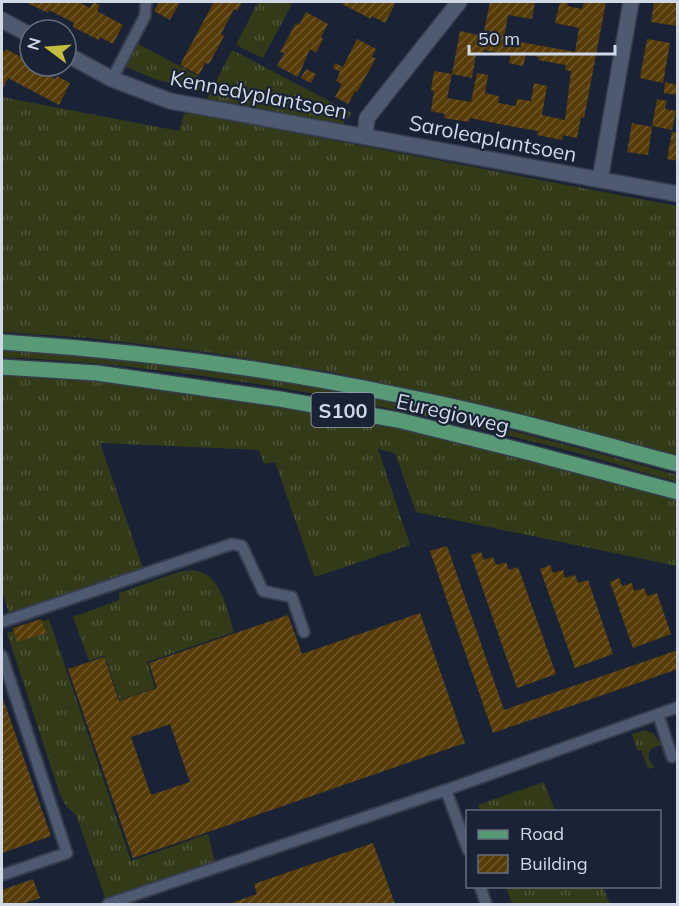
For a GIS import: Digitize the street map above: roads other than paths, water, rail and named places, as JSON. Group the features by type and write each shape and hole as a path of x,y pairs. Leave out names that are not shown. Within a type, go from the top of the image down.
{"main road":[{"name":"Euregioweg","path":"2,342 95,349 193,361 403,396 532,425 678,464"},
{"name":"Euregioweg","path":"2,367 97,373 280,399 398,420 678,492"}],"street":[{"name":"Saroleaplantsoen","path":"459,2 367,118 364,135 600,180 631,2"},
{"path":"2,20 18,29"},
{"name":"Kennedyplantsoen","path":"78,61 112,79 170,101 334,132 364,135"},
{"path":"600,180 678,194"}],"lane":[{"path":"112,79 145,16 146,2"},
{"path":"2,622 232,544 242,546 262,591 292,597 304,632"},
{"path":"2,656 67,853 2,875"},
{"path":"108,904 446,790 678,707"},
{"path":"658,714 672,757"},
{"path":"446,790 466,845"},
{"path":"481,888 486,904"}]}
